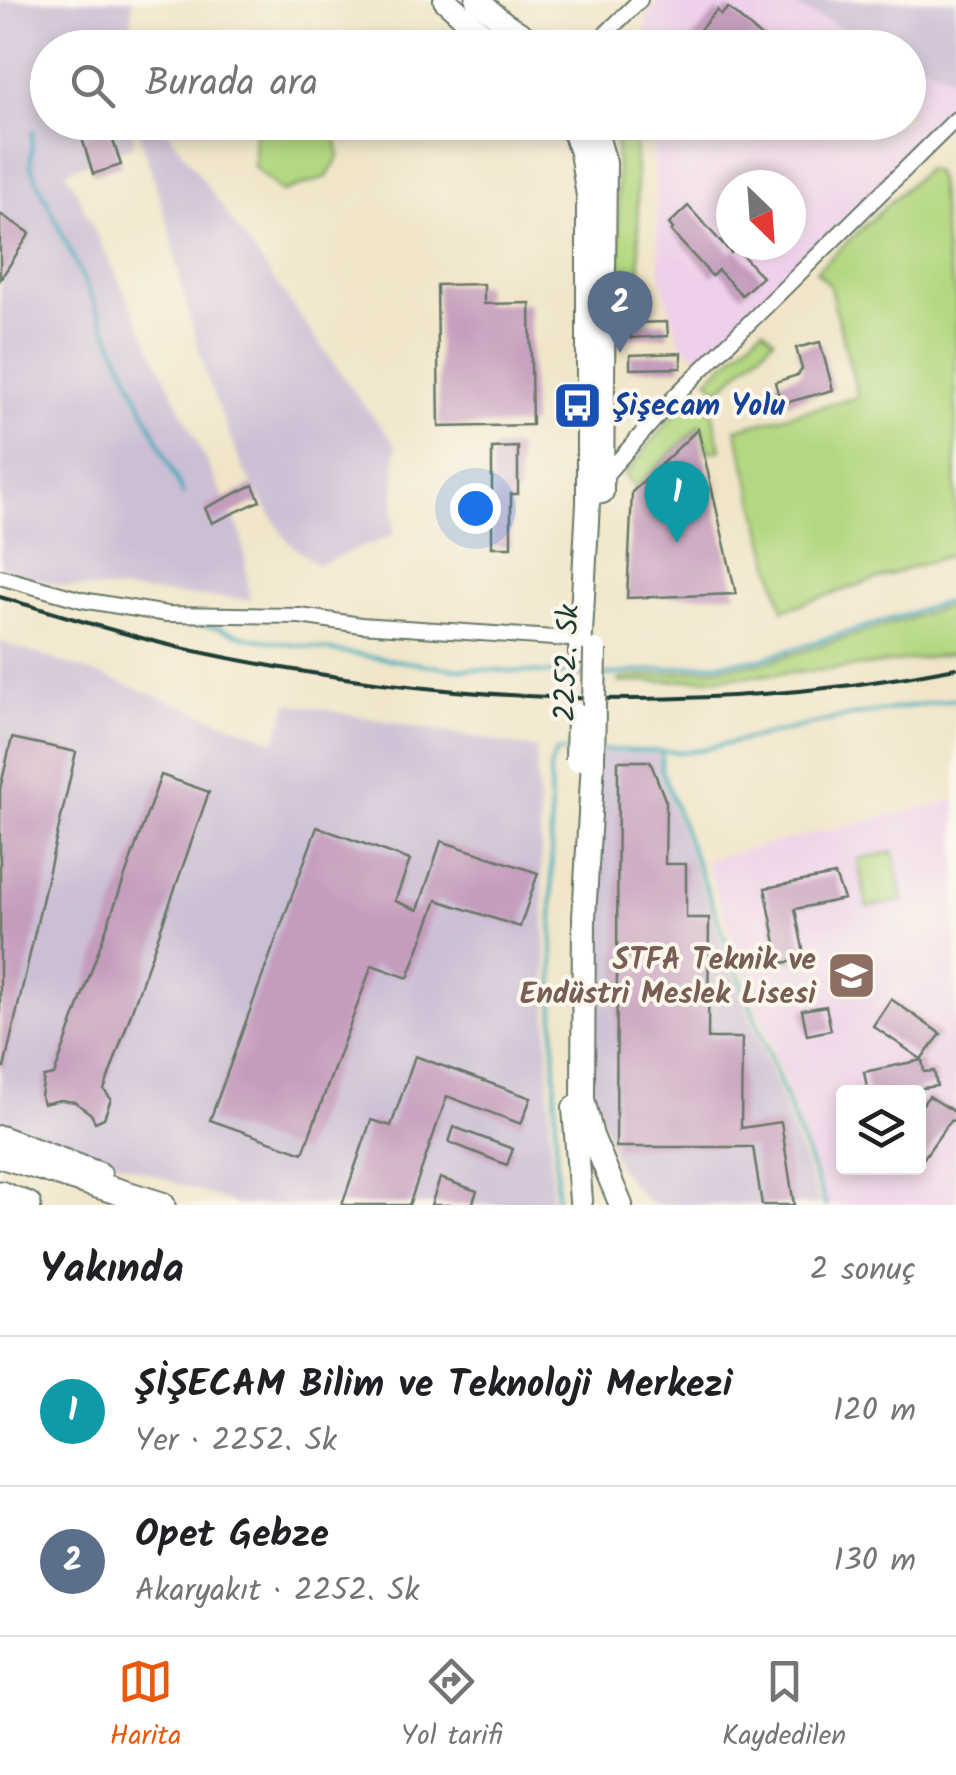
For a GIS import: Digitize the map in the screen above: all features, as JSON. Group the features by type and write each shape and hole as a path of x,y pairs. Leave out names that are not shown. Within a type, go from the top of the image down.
{"highway":[{"path":"0,1159 114,1205"},
{"path":"0,1159 162,1205"},
{"path":"0,1194 28,1205"}],"main road":[{"path":"444,0 478,30"},
{"path":"477,0 515,30"},
{"name":"2252. Sk","path":"576,140 588,196 583,1099 592,1136 620,1203"},
{"name":"2252. Sk","path":"588,646 602,480 605,163 598,140"},
{"name":"2252. Sk","path":"580,1203 570,1046 585,760"},
{"path":"0,1136 183,1205"},
{"path":"580,1203 596,1190 609,1192 620,1203"}],"street":[{"path":"609,30 640,0"},
{"path":"602,480 676,395 956,120"},
{"path":"0,577 82,600 167,614 300,616 588,646"}],"shaded area":[{"path":"0,0 132,0 132,30 30,30 30,140 133,140 133,145 66,171 242,536 250,600 62,586 0,568"},
{"path":"661,0 781,0 847,30 646,30 646,18"},
{"path":"781,0 956,0 956,79 926,66 926,30 847,30"},
{"path":"926,66 956,79 956,104 926,135"},
{"path":"141,140 174,140 396,445 393,535 317,565 287,541 242,467 207,379 170,230"},
{"path":"653,140 921,140 806,258 806,170 716,170 716,260 804,260 703,364 679,339 660,274"},
{"path":"0,642 275,741 289,703 536,749 552,1205 237,1205 0,1119"},
{"path":"593,753 659,754 658,770 820,1205 653,1205 632,1186 616,1162 590,1080"},
{"name":"STFA Teknik ve Endüstri Meslek Lisesi","path":"956,800 956,1205 828,1205 705,860"}],"green space":[{"path":"255,140 337,140 339,156 327,177 282,192 254,167"},
{"path":"635,140 641,293 621,292 616,142"},
{"path":"926,169 935,172 938,181 947,261 956,295 956,553 783,610 736,429 858,397 829,284 816,271"},
{"path":"763,328 774,339 719,390 708,379"},
{"path":"699,399 712,411 721,449 708,452 700,425 636,488 625,475 683,403"},
{"path":"956,604 956,653 830,670 619,683 619,679 764,663"},
{"path":"894,852 903,901 867,907 858,859"}],"building":[{"path":"728,8 753,30 700,30 717,10 721,15"},
{"path":"83,140 113,140 121,165 93,174"},
{"path":"688,206 716,237 716,260 747,260 762,277 742,295 718,270 712,276 669,224"},
{"path":"0,214 30,233 0,280"},
{"path":"484,284 484,304 530,303 532,425 439,427 437,285"},
{"path":"667,322 668,336 630,338 630,323"},
{"path":"820,342 833,390 781,404 775,382 798,375 802,369 796,348"},
{"path":"681,353 681,368 630,369 630,355"},
{"path":"698,429 736,594 627,598 632,492"},
{"path":"518,447 518,494 511,494 511,547 492,547 492,448"},
{"path":"253,485 260,501 212,523 205,508"},
{"path":"12,738 76,752 4,1068 0,1067 0,789"},
{"path":"618,761 650,761 666,802 665,864 686,864 686,918 709,918 708,1038 742,1038 741,1128 781,1122 794,1205 762,1205 753,1147 616,1147"},
{"path":"161,775 209,792 104,1090 111,1099 104,1118 95,1122 75,1102 43,1104 44,1077 54,1075"},
{"path":"317,827 410,860 395,901 418,910 441,841 538,873 520,927 437,900 408,978 372,965 303,1153 210,1120"},
{"path":"835,875 844,899 795,909 805,959 783,963 765,888"},
{"path":"891,999 941,1034 921,1059 873,1026"},
{"path":"826,1006 831,1030 807,1035 802,1010"},
{"path":"415,1056 531,1098 521,1124 447,1096 409,1205 342,1205 371,1120 391,1126"},
{"path":"922,1060 924,1072 934,1071 937,1086 867,1085 864,1072"},
{"path":"929,1096 956,1113 956,1120 950,1121 926,1155"},
{"path":"454,1127 513,1149 507,1165 449,1142"},
{"path":"440,1178 477,1191 472,1205 431,1205"}],"waterway":[{"path":"32,140 31,167 183,494"},
{"path":"605,675 761,659 956,599"},
{"path":"175,621 219,628 249,638 446,668 586,675"},
{"path":"602,750 691,752 844,717 956,699"},
{"path":"557,1205 550,767 556,752 567,751"},
{"path":"662,751 661,769 826,1205"}],"railway":[{"path":"0,597 190,650 379,683 475,693 669,699 861,684 956,668"}],"place":[{"name":"Opet Gebze","path":"620,353"},
{"name":"Şişecam Yolu","path":"578,405"},
{"name":"ŞİŞECAM Bilim ve Teknoloji Merkezi","path":"677,543"},
{"name":"STFA Teknik ve Endüstri Meslek Lisesi","path":"851,976"}]}
